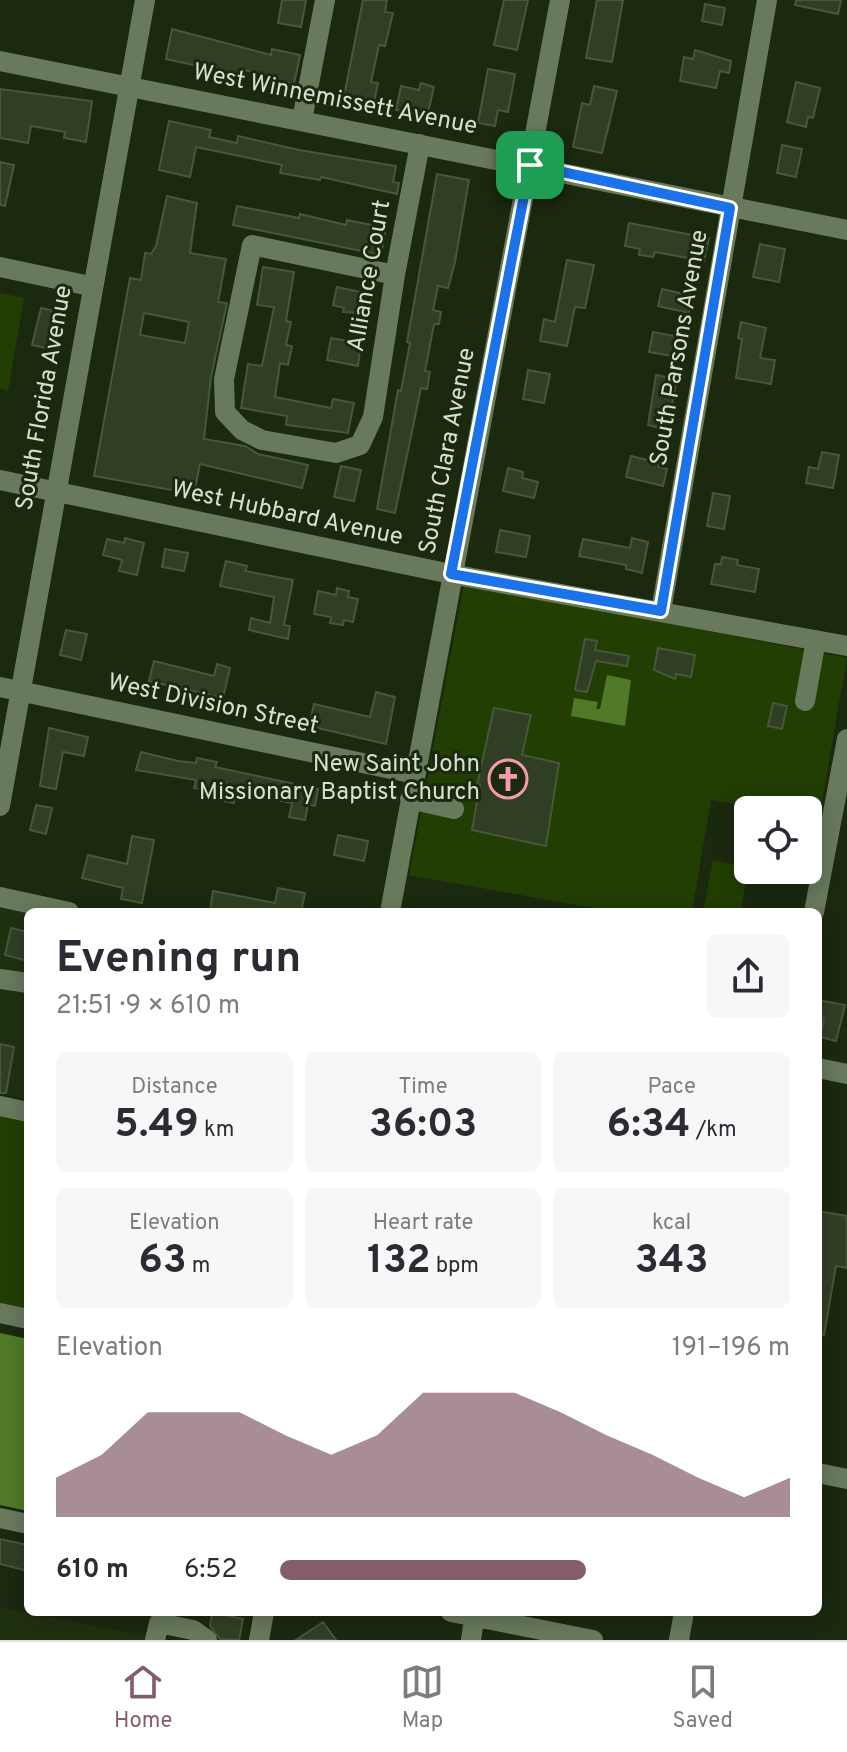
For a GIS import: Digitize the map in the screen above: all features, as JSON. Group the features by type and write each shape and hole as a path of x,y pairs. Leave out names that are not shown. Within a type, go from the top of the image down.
{"street":[{"name":"South Florida Avenue","path":"0,806 90,286 145,0"},
{"path":"302,120 325,0"},
{"name":"South Clara Avenue","path":"391,908 560,0"},
{"name":"South Parsons Avenue","path":"661,611 767,0"},
{"name":"West Winnemissett Avenue","path":"0,61 847,230"},
{"name":"Alliance Court","path":"395,275 252,245 224,379 225,412 242,430 262,440 336,453 360,445 373,417 395,275 420,144"},
{"path":"0,267 90,286"},
{"name":"West Hubbard Avenue","path":"0,480 451,574 847,646"},
{"path":"805,701 816,640"},
{"name":"West Division Street","path":"0,687 415,774"},
{"path":"815,908 847,739"},
{"path":"410,799 454,809"},
{"path":"0,897 51,908"},
{"path":"0,979 24,982"},
{"path":"822,1069 847,1074"},
{"path":"0,1106 24,1111"},
{"path":"0,1313 24,1318"},
{"path":"822,1474 847,1479"},
{"path":"0,1518 24,1523"},
{"path":"259,1640 263,1616"},
{"path":"471,1640 475,1616"},
{"path":"484,1616 593,1640"},
{"path":"679,1640 683,1616"},
{"path":"155,1640 159,1623 193,1630 207,1640"}],"shaded area":[{"path":"0,293 24,298 8,391 0,389"},
{"path":"464,584 847,658 822,800 822,796 734,796 734,804 711,800 693,908 593,908 409,875"},
{"path":"607,675 631,680 625,726 571,716 574,698 598,702 596,709 600,709"},
{"path":"713,860 734,864 734,884 745,884 742,908 704,908"},
{"path":"0,908 24,911 24,1099 0,1093"},
{"path":"0,1114 24,1119 24,1310 0,1304"},
{"path":"0,1333 24,1338 24,1510 0,1505"},
{"path":"0,1607 24,1612 24,1616 45,1616 166,1640 0,1640"}],"building":[{"path":"282,0 306,0 301,27 278,23"},
{"path":"363,0 387,0 385,12 393,13 385,46 379,45 371,82 378,83 373,107 343,101"},
{"path":"504,0 528,0 517,50 494,45"},
{"path":"597,0 623,0 612,62 586,58"},
{"path":"796,0 841,0 838,14 795,5"},
{"path":"705,4 725,8 722,25 702,21"},
{"path":"172,29 271,55 272,49 300,55 294,84 277,81 278,77 244,70 243,76 166,59"},
{"path":"695,50 731,61 729,73 720,71 716,88 680,81 684,57 693,59"},
{"path":"488,69 515,74 508,112 498,110 495,126 478,123"},
{"path":"796,82 820,88 813,118 808,117 806,127 787,122"},
{"path":"421,83 434,87 427,117 396,110 401,86 419,90"},
{"path":"594,86 617,91 602,153 573,147 582,103 590,105"},
{"path":"0,89 92,101 86,142 64,138 65,132 31,126 28,143 0,138"},
{"path":"169,121 211,130 209,137 237,143 238,136 396,166 393,182 399,183 397,194 321,177 320,180 280,173 282,165 196,147 190,177 159,170"},
{"path":"782,145 802,149 796,177 777,173"},
{"path":"0,162 14,165 5,206 0,205"},
{"path":"437,174 469,180 448,288 438,286 433,310 441,312 439,324 434,324 425,371 430,372 427,389 421,388 395,513 377,509 398,390 401,391 410,343 407,342"},
{"path":"167,196 197,203 190,253 226,259 218,302 227,303 211,377 204,439 245,446 258,454 308,465 302,488 200,464 194,494 94,476 130,278 141,280 145,253 151,254 156,246","holes":["144,313 189,322 185,343 140,335"]},
{"path":"237,206 299,218 300,214 346,225 347,220 386,228 381,255 233,225"},
{"path":"629,223 709,238 704,261 655,252 653,257 639,255 640,249 625,246"},
{"path":"760,244 785,249 779,282 753,277"},
{"path":"567,260 594,265 585,308 575,307 567,346 540,341 544,319 555,322"},
{"path":"263,267 294,272 286,321 291,322 286,345 292,346 288,365 280,363 275,397 331,408 333,399 354,403 348,433 286,425 287,416 241,408 248,364 262,366 274,307 257,305"},
{"path":"337,287 370,294 366,313 343,312 344,308 333,305"},
{"path":"662,289 693,296 689,313 658,306"},
{"path":"41,308 63,313 54,350 32,345"},
{"path":"741,322 766,328 760,358 775,360 771,384 736,378 742,339 738,338"},
{"path":"653,332 680,337 677,357 649,352"},
{"path":"331,338 361,343 358,366 327,360"},
{"path":"528,370 550,374 544,403 523,399"},
{"path":"656,375 677,379 670,415 675,416 671,431 648,425"},
{"path":"822,452 839,455 833,488 806,483 809,467 818,469"},
{"path":"631,456 660,463 659,467 667,469 663,486 626,477"},
{"path":"341,466 361,470 354,501 334,497"},
{"path":"508,468 523,472 522,478 538,482 534,498 503,491"},
{"path":"713,493 730,496 724,529 707,526"},
{"path":"500,530 530,536 526,557 496,552"},
{"path":"125,538 144,543 137,575 119,571 122,560 103,555 107,539 124,543"},
{"path":"632,538 648,542 642,573 626,569 626,565 579,556 583,539 630,548"},
{"path":"165,549 188,553 184,571 162,567"},
{"path":"722,557 738,560 737,565 759,569 755,592 711,584 715,564 721,564"},
{"path":"226,561 247,566 245,571 293,580 284,625 290,626 288,639 249,630 251,618 270,623 274,597 220,586"},
{"path":"337,588 349,591 348,597 358,599 353,622 344,620 343,625 330,623 331,617 314,614 318,591 336,595"},
{"path":"66,630 87,634 81,660 60,655"},
{"path":"585,639 597,641 595,650 629,656 627,666 596,661 587,692 575,690"},
{"path":"658,648 695,655 691,677 676,674 675,679 654,670"},
{"path":"154,661 214,676 217,664 230,668 223,698 149,681"},
{"path":"376,692 395,697 386,744 309,726 314,704 370,717"},
{"path":"773,703 787,706 782,729 768,726"},
{"path":"494,708 531,715 522,755 559,763 546,846 472,830 480,785 477,785"},
{"path":"49,728 88,737 84,756 63,752 56,789 40,786"},
{"path":"141,752 178,761 196,763 197,758 217,762 215,767 318,789 315,806 308,804 305,820 289,817 292,803 242,793 236,793 234,803 218,800 219,792 194,788 196,780 136,770"},
{"path":"36,805 52,808 46,834 30,830"},
{"path":"338,835 368,841 364,861 334,855"},
{"path":"132,836 154,840 142,903 121,899 123,888 82,878 88,855 127,864"},
{"path":"278,888 305,893 302,908 210,908 213,891 275,903"},
{"path":"11,928 24,931 24,960 5,955"},
{"path":"822,1001 845,1005 836,1041 822,1038"},
{"path":"0,1044 14,1047 6,1093 0,1093"},
{"path":"822,1212 847,1216 847,1268 836,1266 824,1335"},
{"path":"0,1539 24,1544 24,1570 0,1564"},
{"path":"211,1616 243,1619 239,1640 220,1639 210,1626"},
{"path":"323,1622 336,1640 296,1640"}],"place":[{"name":"New Saint John Missionary Baptist Church","path":"508,779"}],"route":[{"path":"530,165 730,208 661,611 451,574 530,165"}]}
